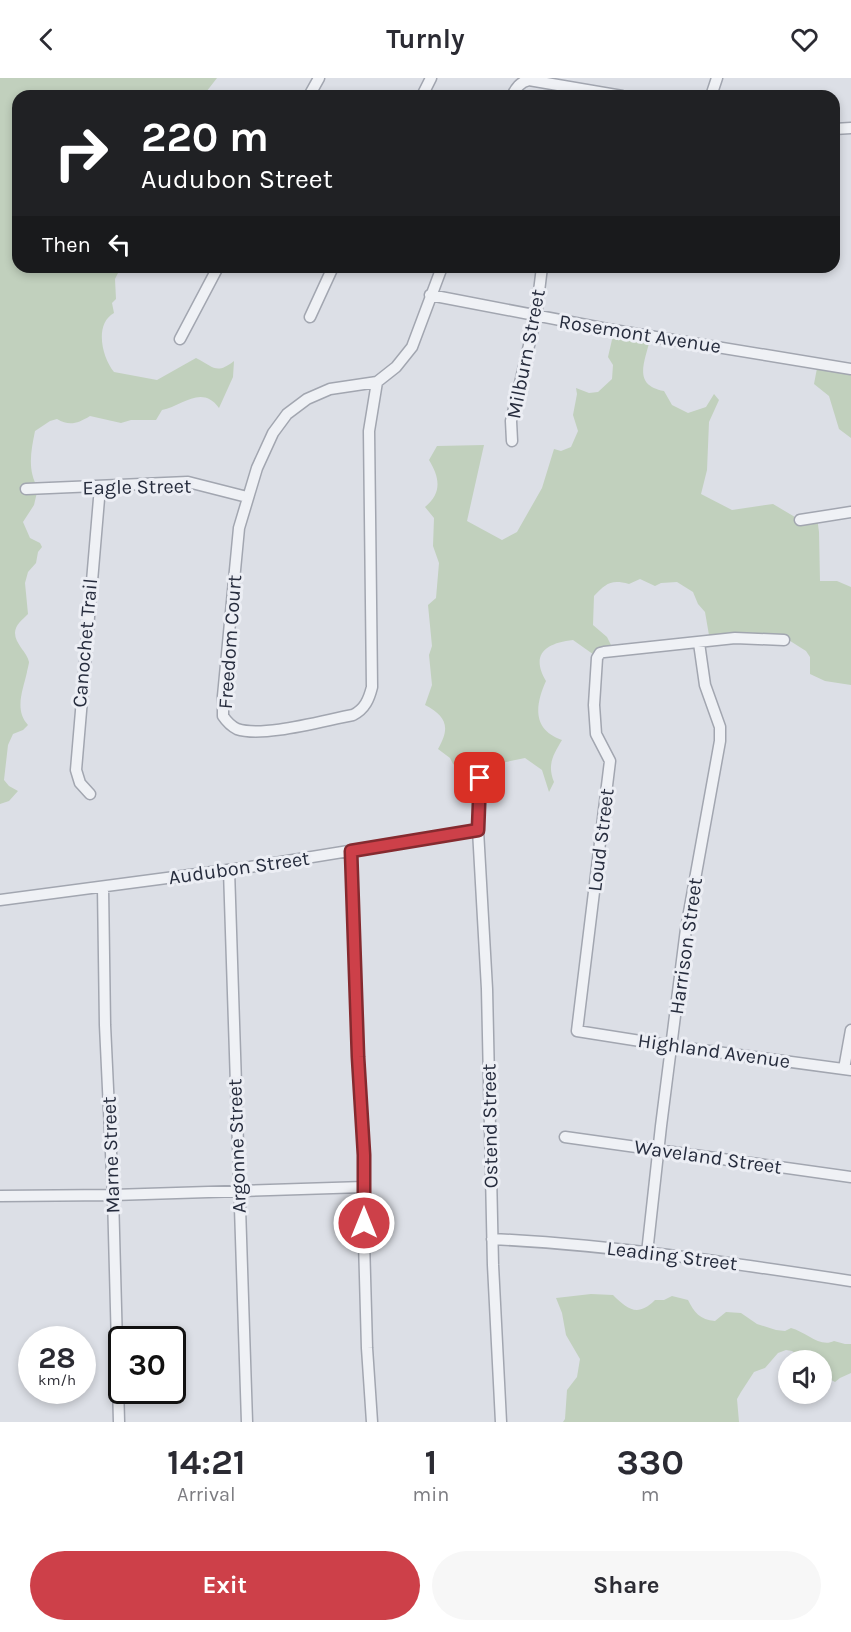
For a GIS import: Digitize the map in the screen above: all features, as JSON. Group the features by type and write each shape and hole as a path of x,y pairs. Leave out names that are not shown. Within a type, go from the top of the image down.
{"street":[{"path":"516,90 521,83 529,80 576,83 601,90"},
{"path":"180,339 215,273"},
{"path":"310,317 330,273"},
{"path":"377,382 396,367 412,347 439,273"},
{"name":"Milburn Street","path":"512,441 512,421 536,316 541,273"},
{"name":"Rosemont Avenue","path":"430,295 536,316 851,369"},
{"name":"Freedom Court","path":"377,382 369,440 372,687 369,699 360,711 353,715 266,732 234,728 223,716 236,547 247,497 257,468 273,433 292,410 307,399 330,389 377,382"},
{"name":"Eagle Street","path":"27,489 188,482 247,497"},
{"name":"Canochet Trail","path":"90,794 80,783 76,770 100,487"},
{"path":"800,520 851,512"},
{"path":"699,643 735,638 784,640"},
{"name":"Loud Street","path":"578,1031 610,761 596,734 594,705 596,665 600,652 699,643"},
{"name":"Harrison Street","path":"647,1253 686,928 720,741 720,727 705,685 699,643"},
{"name":"Ostend Street","path":"480,778 478,830 487,989 492,1239 501,1422"},
{"name":"Audubon Street","path":"0,900 229,870 478,830"},
{"path":"351,851 358,1057 364,1155 367,1348 372,1422"},
{"name":"Argonne Street","path":"229,870 247,1422"},
{"name":"Marne Street","path":"103,887 105,1025 113,1195 119,1422"},
{"path":"848,1070 851,1030"},
{"name":"Highland Avenue","path":"578,1031 848,1070"},
{"name":"Waveland Street","path":"565,1137 851,1177"},
{"path":"0,1196 364,1187"},
{"name":"Leading Street","path":"492,1239 548,1242 647,1253 851,1281"}],"green space":[{"path":"0,78 217,78 208,90 12,90 12,273 118,273 115,279 116,299 112,303 114,313 108,318 102,333 103,350 114,372 157,380 196,358 219,369 234,361 233,377 219,408 212,401 199,397 162,410 156,420 131,420 121,423 90,416 77,422 65,423 57,419 35,431 31,467 38,488 34,505 23,522 30,538 40,543 42,547 38,552 36,563 28,572 25,583 28,614 15,630 17,641 29,662 20,706 28,725 13,734 8,745 4,780 18,791 9,801 0,804"},
{"path":"614,331 650,339 644,364 644,378 654,388 664,391 672,405 688,413 706,407 714,394 719,400 709,422 707,470 701,494 732,510 773,504 800,520 817,517 820,581 837,581 851,587 851,685 825,681 810,674 810,657 806,651 787,639 710,641 705,612 698,604 693,592 677,582 661,583 655,586 640,579 629,584 613,582 594,596 593,625 607,637 613,649 597,657 573,640 548,647 540,657 541,672 546,681 538,708 539,716 545,730 562,740 552,760 551,770 554,782 549,792 542,770 525,758 501,763 483,785 453,764 450,758 438,749 444,734 444,723 438,713 425,705 432,685 429,655 432,646 428,605 436,598 439,563 433,546 434,518 425,507 437,491 437,479 429,460 437,446 484,445 467,521 502,540 517,532 542,488 554,449 561,451 571,447 578,431 573,415 576,388 589,393 598,392 612,379 613,365 608,357"},
{"path":"818,363 851,369 851,438 839,429 829,396 814,384"},
{"path":"591,1294 613,1295 628,1308 638,1310 655,1300 664,1300 672,1296 688,1300 698,1315 705,1319 715,1321 726,1312 741,1313 757,1324 776,1330 785,1331 791,1328 818,1341 851,1344 851,1373 835,1382 832,1380 832,1350 778,1350 765,1368 754,1372 737,1399 739,1422 563,1422 567,1390 577,1377 580,1359 566,1335 562,1313 556,1298"}],"route":[{"path":"364,1223 364,1155 358,1057 351,851 478,830 480,778"}]}
